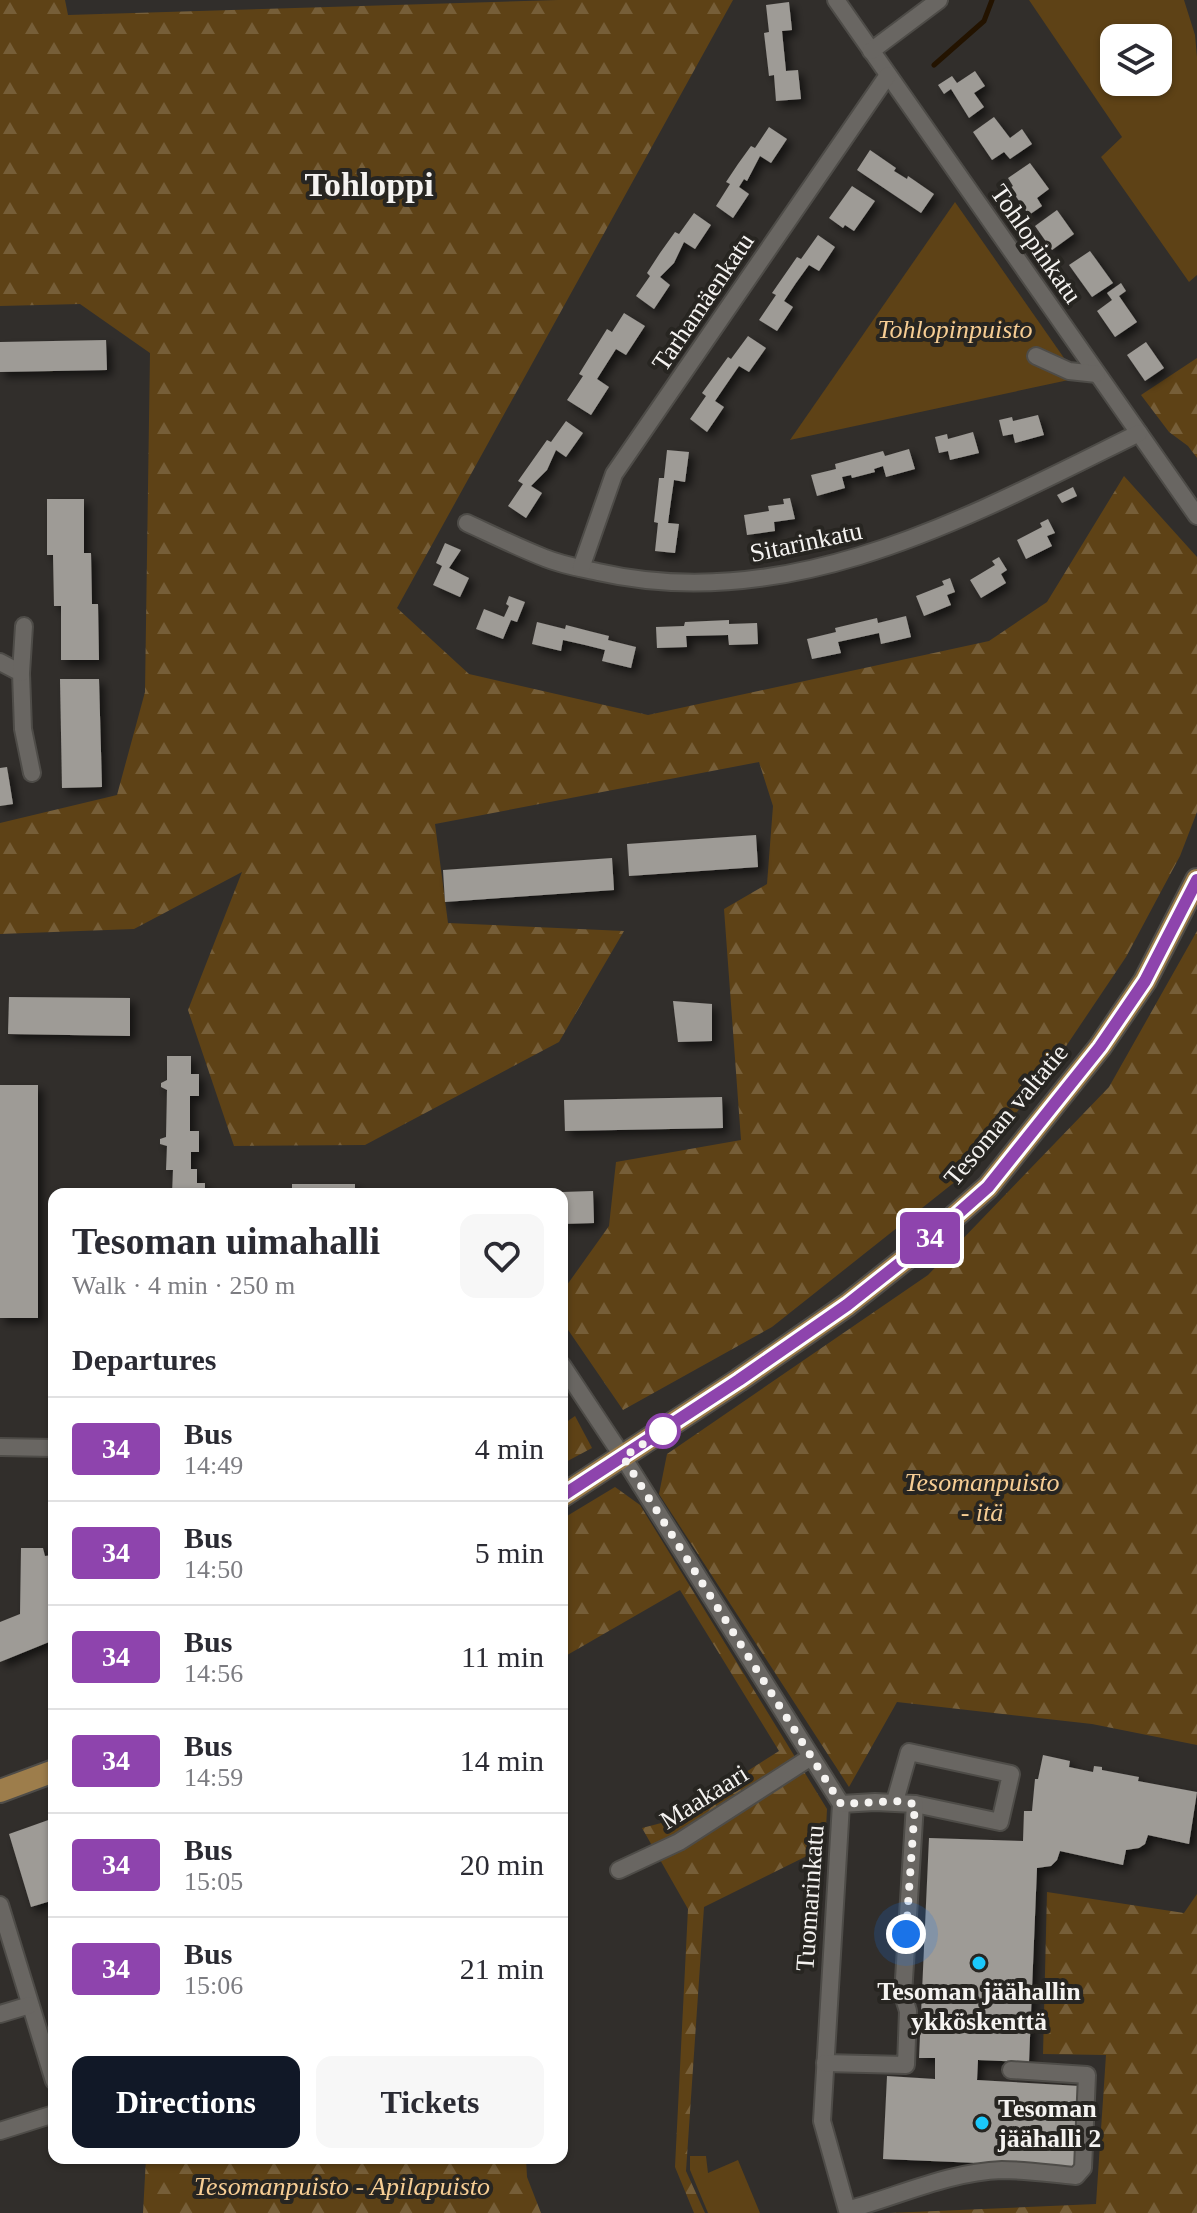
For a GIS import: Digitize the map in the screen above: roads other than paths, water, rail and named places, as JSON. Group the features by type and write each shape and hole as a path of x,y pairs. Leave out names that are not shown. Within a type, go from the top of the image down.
{"main road":[{"name":"Tesoman valtatie","path":"568,1492 847,1305 919,1248 988,1187 1100,1047 1145,981 1197,880"},
{"path":"0,1791 48,1773"}],"street":[{"name":"Tohlopinkatu","path":"836,0 1197,516"},
{"path":"871,51 939,0"},
{"name":"Tarhamäenkatu","path":"581,568 614,474 888,75"},
{"path":"1036,356 1069,371 1097,374"},
{"name":"Sitarinkatu","path":"467,523 546,559 654,582 709,583 783,576 844,561 956,522 1005,501 1139,433"},
{"path":"24,626 21,673 23,729 32,773"},
{"path":"0,662 21,673"},
{"name":"Tuomarinkatu","path":"568,1374 841,1804 822,2121 847,2210 926,2184 966,2175 1002,2170 1076,2176 1083,2168 1087,2075 1011,2070"},
{"path":"0,1447 48,1448"},
{"path":"841,1804 895,1801 1000,1822 1011,1774 909,1752 895,1801"},
{"name":"Maakaari","path":"619,1870 679,1842 811,1757"},
{"path":"825,2063 906,2065 908,2011 903,1995 915,1804"},
{"path":"0,1905 48,2062"},
{"path":"0,2014 30,2005"},
{"path":"0,2131 48,2116"}],"waterway":[{"path":"934,65 984,21 992,0"}],"place":[{"name":"Tesoman jäähallin ykköskenttä","path":"979,1963"},
{"name":"Tesoman jäähalli 2","path":"982,2123"}],"district":[{"name":"Tohloppi","path":"369,184"}],"park label":[{"name":"Tohlopinpuisto","path":"955,329"},
{"name":"Tesomanpuisto - itä","path":"982,1497"},
{"name":"Tesomanpuisto - Apilapuisto","path":"342,2186"}]}
